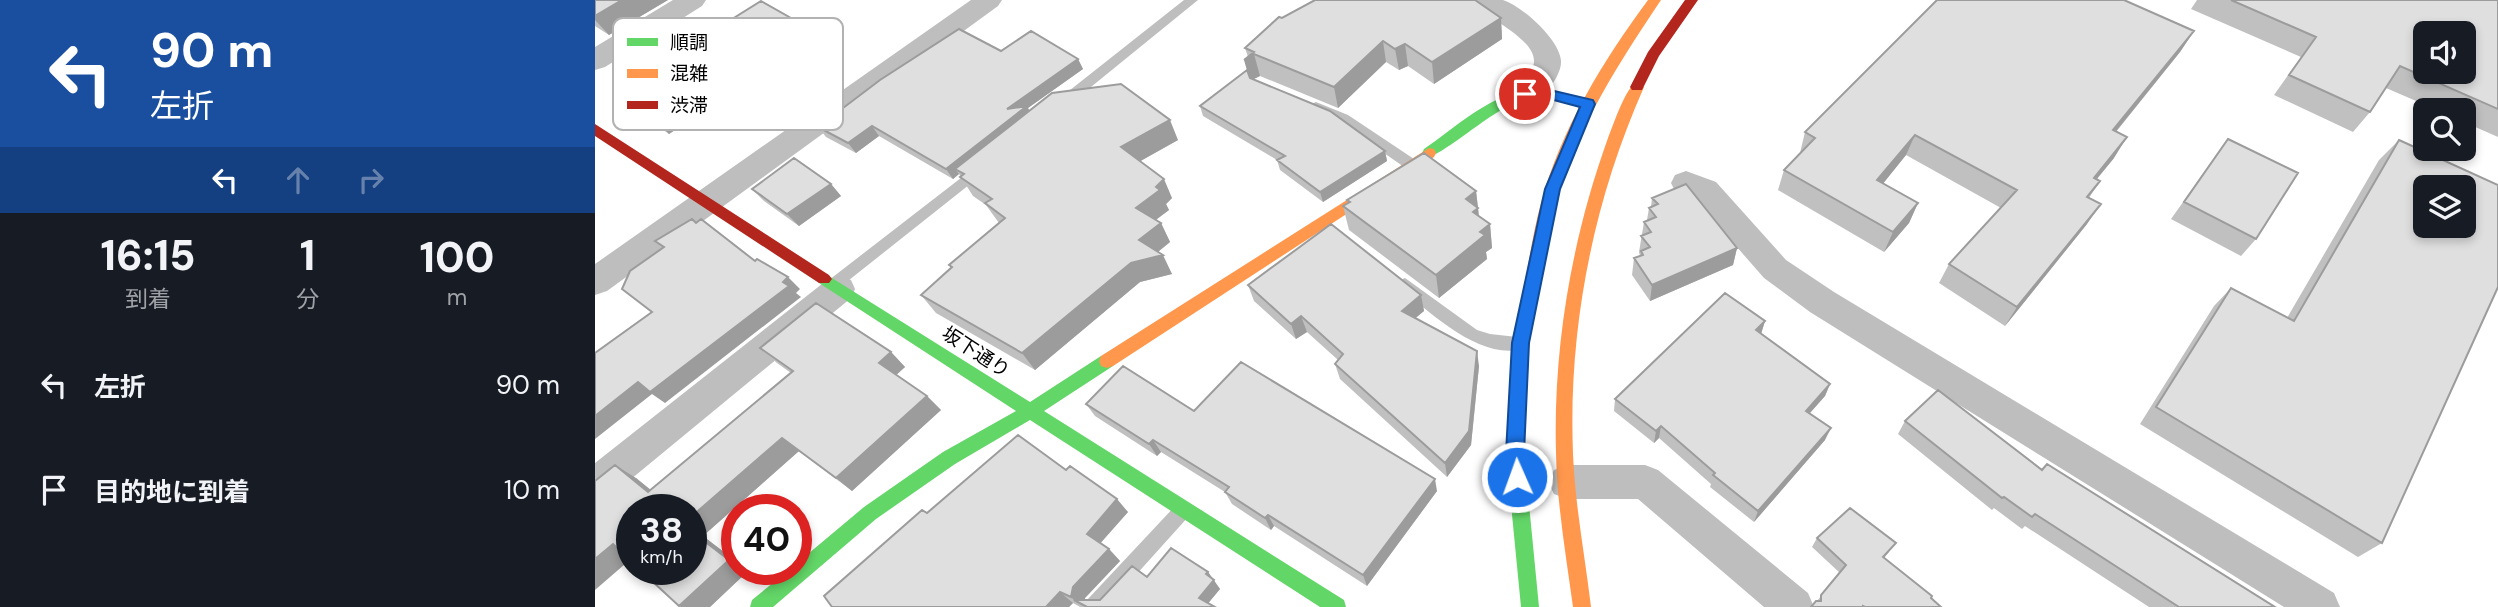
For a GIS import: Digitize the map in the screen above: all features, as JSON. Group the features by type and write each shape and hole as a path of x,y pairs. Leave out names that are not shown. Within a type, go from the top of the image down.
{"street":[{"path":"664,18 693,0"},
{"path":"843,104 989,0"},
{"path":"1484,0 1540,40 1547,55 1546,72 1525,94"},
{"path":"1530,607 1515,453 1520,343 1552,189 1588,104 1628,38 1655,0"},
{"path":"1582,607 1564,433 1572,326 1589,213 1620,122 1653,55 1692,0"},
{"path":"595,60 613,49"},
{"path":"759,607 870,513 949,458 1030,411 1328,224 1502,103 1525,94 1550,94 1588,104"},
{"name":"坂下通り","path":"595,129 1337,607"},
{"path":"595,282 806,130"},
{"path":"1686,183 1705,190 1775,269 1822,302 2320,607"},
{"path":"595,486 836,286"},
{"path":"1567,482 1645,482 1794,607"}],"lane":[{"path":"1058,107 1192,0"},
{"path":"1307,103 1343,118 1412,164"},
{"path":"836,286 994,158"},
{"path":"1398,278 1472,335 1490,341 1520,343"},
{"path":"1094,607 1184,510"}],"building":[{"path":"595,0 622,0 595,16"},
{"path":"1315,0 1475,0 1501,18 1432,62 1405,44 1395,49 1383,41 1334,87 1254,54 1244,60 1254,52 1245,48 1279,17 1282,18"},
{"path":"1937,0 2124,0 2194,31 2113,130 2127,137 2094,178 2100,181 2087,197 2101,204 2017,307 1949,264 2017,190 1915,135 1877,180 1918,203 1893,232 1784,170 1815,138 1805,132"},
{"path":"2231,0 2498,0 2498,109 2441,84 2476,84 2476,21 2413,21 2413,72 2400,66 2370,112 2289,75 2316,37"},
{"path":"761,1 791,18 734,18"},
{"path":"959,29 1001,51 1031,31 1078,59 1007,109 1027,106 946,169 872,126 848,143 824,130 843,130 843,108 880,80"},
{"path":"1247,70 1250,78 1330,111 1385,151 1320,192 1277,160 1285,156 1200,106"},
{"path":"1121,84 1170,120 1121,147 1164,179 1156,187 1160,190 1136,208 1161,223 1139,240 1163,255 1131,263 1022,353 921,295 952,267 949,265 1005,218 985,203 992,199 960,177 964,174 955,169 1052,93"},
{"path":"2228,139 2298,173 2256,239 2184,202"},
{"path":"2399,140 2413,146 2413,161 2445,161 2476,175 2498,185 2498,287 2382,543 2156,407 2231,288 2294,321"},
{"path":"1424,153 1476,191 1466,199 1478,208 1473,212 1490,224 1480,232 1485,235 1436,275 1343,206 1350,202 1347,200"},
{"path":"794,158 831,184 787,214 752,189"},
{"path":"1686,184 1737,248 1652,285 1634,258 1643,255 1641,251 1650,247 1641,236 1651,232 1644,222 1656,217 1649,208 1658,204 1652,198"},
{"path":"692,219 696,223 701,219 755,261 757,259 788,277 783,282 789,286 650,392 638,382 595,416 595,353 652,312 622,289 630,271 664,247 655,241"},
{"path":"1331,224 1421,295 1402,311 1477,351 1469,431 1445,463 1335,364 1343,354 1301,316 1291,324 1248,285"},
{"path":"1725,293 1765,321 1756,330 1830,384 1806,411 1831,428 1758,511 1713,475 1715,473 1661,426 1656,431 1615,399"},
{"path":"816,303 891,352 879,363 927,396 836,478 782,438 707,503 707,494 616,494 616,547 613,544 595,559 595,481 615,465 648,492 793,371 760,348"},
{"path":"1241,362 1435,479 1363,575 1268,515 1265,518 1225,492 1229,487 1153,440 1149,444 1086,404 1123,366 1194,411"},
{"path":"1938,390 2042,470 2047,464 2275,607 2179,607 2035,514 2032,517 2002,498 1905,421"},
{"path":"1018,435 1066,470 1070,466 1117,499 1087,534 1109,549 1073,587 1071,597 1060,592 1046,607 832,607 824,596 922,510 927,513"},
{"path":"1850,508 1896,543 1883,557 1932,596 1941,607 1811,607 1816,601 1821,601 1821,595 1846,565 1817,538"},
{"path":"707,543 721,554 721,567 707,580"},
{"path":"1171,548 1208,572 1206,574 1214,580 1199,598 1215,607 1087,607 1074,600 1100,600 1132,566 1147,577"},
{"path":"656,585 702,585 679,606"}],"traffic: fast":[{"path":"1429,153 1490,109 1516,96 1543,94 1588,104"},
{"path":"824,279 1337,607"},
{"path":"1530,607 1515,453 1520,343 1531,292"},
{"path":"759,607 870,513 949,458 1030,411 1107,361"}],"traffic: slow":[{"path":"1531,292 1549,200 1562,162 1596,89 1655,0"},
{"path":"1582,607 1567,498 1564,454 1569,344 1574,299 1592,212 1619,127 1637,87"},
{"path":"1107,361 1429,153"}],"traffic: jam":[{"path":"1637,87 1653,55 1692,0"},
{"path":"595,129 824,279"}],"route":[{"path":"1517,477 1515,453 1520,343 1552,189 1588,104 1550,94 1525,94"}]}
